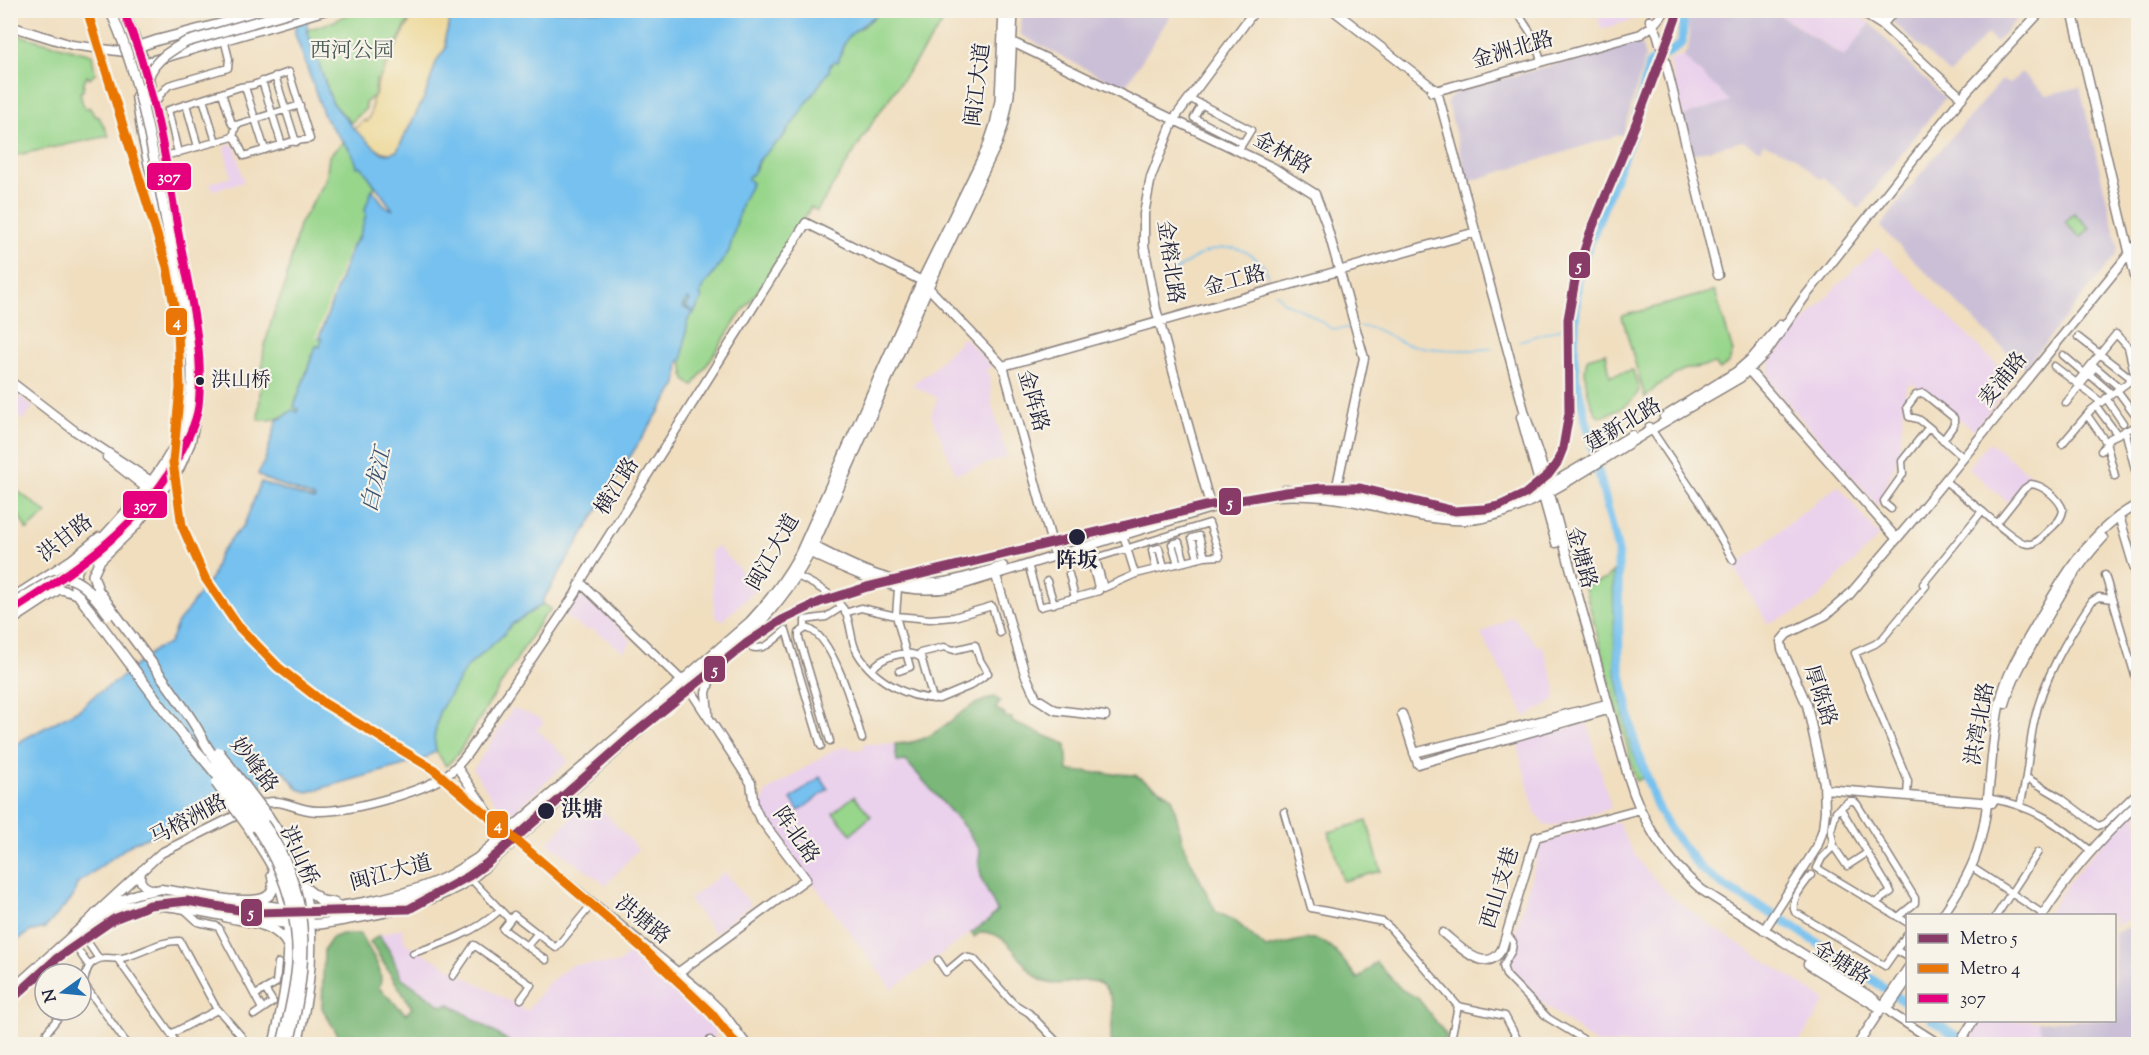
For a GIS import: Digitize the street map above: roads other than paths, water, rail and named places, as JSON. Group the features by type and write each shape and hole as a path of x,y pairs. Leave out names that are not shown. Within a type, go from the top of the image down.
{"main road":[{"path":"79,595 74,581 82,560 149,484 175,444 189,405 192,381 192,360 151,145 126,47 108,10"},
{"path":"122,530 159,489 181,456 199,401 199,355 165,156 145,63 123,10"},
{"path":"125,52 158,40 274,10"},
{"path":"151,145 146,83 154,65 161,58 170,50 186,42 297,10"},
{"path":"125,52 145,63 325,10"},
{"name":"闽江大道","path":"284,916 425,886 451,875 478,858 685,684 714,664 766,617 797,576 807,547 992,137 1000,101 1004,10"},
{"name":"闽江大道","path":"925,284 981,181 1000,136 1009,95 1013,10"},
{"name":"洪山桥","path":"194,422 186,453 166,487 135,526 100,560 93,575 98,590 193,722 209,750 273,838 283,857 294,884 302,924 304,956 290,1044"},
{"name":"闽江大道","path":"496,857 685,684 757,614 807,547"},
{"path":"10,606 58,578 78,581 91,592 125,636 141,650"},
{"name":"洪山桥","path":"79,595 185,737 203,766 249,828 262,851"},
{"path":"10,612 22,605"},
{"name":"妙峰路","path":"193,722 268,816 285,843 304,887 310,926 310,972 297,1044"},
{"path":"185,737 251,819 272,851 285,882 295,923 297,964 282,1044"},
{"path":"233,900 258,901 271,891 273,880 262,851"},
{"path":"262,851 275,873 289,949 287,983 274,1044"},
{"path":"478,858 457,878 428,891 343,912 399,903 429,894 459,880 496,857"},
{"path":"87,927 118,909 152,900 171,900 284,916 310,926 389,912 428,902 444,896 471,879 496,857"},
{"path":"304,887 326,903 357,902"},
{"path":"226,917 275,930 283,936 289,949"}],"street":[{"path":"108,10 125,52 135,88 142,135 182,305"},
{"name":"金榕北路","path":"1210,506 1159,321 1145,253 1144,214 1151,177 1174,119 1255,10"},
{"path":"1333,10 1433,88"},
{"path":"1515,10 1534,38 1540,59"},
{"name":"金洲北路","path":"1652,23 1659,10"},
{"name":"金洲北路","path":"1433,88 1635,30 1652,23 1666,10"},
{"path":"1858,10 1882,25 1962,98"},
{"path":"1882,25 1895,10"},
{"name":"建新北路","path":"807,547 891,580 912,583 943,582 1028,564 1090,546 1169,522 1248,493 1279,490 1462,512 1507,503 1544,489 1650,428 1747,367 1962,98 2042,10"},
{"path":"2072,10 2139,289"},
{"path":"1652,23 1666,64 1718,275"},
{"path":"10,26 72,45 125,52"},
{"path":"155,105 160,95 169,86 228,68 229,59 224,39"},
{"name":"金林路","path":"1012,42 1174,119 1241,147 1315,194 1340,270 1364,362 1335,495"},
{"path":"178,153 168,110 289,72 310,139 244,156 233,137"},
{"path":"275,76 296,142"},
{"path":"262,81 282,145"},
{"path":"245,87 265,150"},
{"name":"金塘路","path":"1433,88 1627,790 1660,854 1693,889 1722,910 1886,1011"},
{"path":"222,93 232,124 236,125"},
{"path":"1189,98 1202,104 1251,130 1241,147 1194,118 1202,104"},
{"path":"203,99 216,142"},
{"path":"186,104 198,147"},
{"path":"236,125 300,105"},
{"path":"233,137 236,125"},
{"path":"165,156 233,137"},
{"name":"金阵路","path":"806,223 925,284 1003,366 1054,551"},
{"name":"横江路","path":"457,766 581,583 806,223"},
{"name":"金工路","path":"1003,366 1474,232"},
{"name":"麦浦路","path":"1897,539 2139,243"},
{"path":"2066,403 2078,383 2116,334 2127,345 2139,391"},
{"path":"2078,337 2136,378"},
{"path":"2063,355 2087,373 2109,396 2137,417"},
{"path":"2093,365 2123,423"},
{"path":"2054,366 2078,383 2109,396"},
{"path":"1747,367 1897,539"},
{"path":"2061,444 2086,415 2136,378"},
{"path":"10,381 149,484"},
{"path":"1943,440 1954,425 1954,418 1928,396 1920,394 1914,396 1908,405 1908,415 1912,419 1917,418 1964,458"},
{"path":"2109,396 2117,434"},
{"path":"2086,415 2106,442 2115,476"},
{"path":"2101,451 2106,442 2117,434 2139,425"},
{"path":"1650,428 1700,502 1733,560"},
{"path":"1891,509 1885,504 1886,496 1902,475 1903,459 1928,428"},
{"path":"2125,430 2135,470"},
{"path":"1945,481 1997,523 2023,543 2028,544 2039,540 2061,518 2063,510 2058,500 2038,485 2031,484 2024,489 1997,523"},
{"name":"金塘路","path":"1544,489 1637,809 1658,842 1685,875 1709,895 1874,999 1886,1011"},
{"name":"洪湾北路","path":"1949,914 1976,870 1985,841 1997,715 2003,690 2012,668 2076,560 2139,504"},
{"name":"建新北路","path":"807,547 864,578 898,588 946,589 1054,551 1210,506"},
{"name":"洪湾北路","path":"2120,519 2139,510"},
{"path":"1907,796 1908,781 1855,653 1883,638 1926,586 1923,584 1982,511"},
{"path":"2120,519 2139,580"},
{"path":"1169,522 1175,543 1172,544 1181,563"},
{"path":"1090,546 1096,558 1104,588 1135,574 1220,556 1209,523 1096,558"},
{"name":"洪甘路","path":"10,599 49,575 112,525"},
{"path":"1123,536 1135,574"},
{"name":"厚陈路","path":"1764,930 1808,862 1820,839 1825,811 1825,789 1806,699 1782,649 1781,641 1787,634 1818,619 1842,602 1897,539"},
{"path":"1028,564 1040,607 1099,591 1090,546"},
{"path":"1156,569 1152,550 1159,548 1164,567"},
{"path":"995,571 1024,674 1036,698 1055,710 1105,716"},
{"path":"1069,574 1075,597"},
{"path":"49,575 56,579 58,586 52,593"},
{"path":"2105,575 2136,666 2139,686"},
{"path":"797,576 820,588 842,607 846,613 855,648 872,670 900,690 933,699 952,695 974,684 988,673 975,645 954,650 944,646 920,653 933,699"},
{"path":"1047,580 1054,604"},
{"name":"阵北路","path":"581,583 685,684 751,783 754,806 759,817 806,879 679,972"},
{"path":"898,588 896,616 910,667 899,671"},
{"name":"洪甘路","path":"10,622 52,593 65,589 79,595"},
{"path":"2020,805 2027,778 2030,741 2036,713 2054,666 2092,601 2099,597 2112,599"},
{"path":"846,613 861,608 916,619 946,618 992,606 1000,633"},
{"path":"805,628 805,620 826,617 842,607"},
{"path":"805,628 815,632 838,664 862,739"},
{"path":"805,628 799,633 799,638 830,741"},
{"path":"745,638 751,647 759,649 786,630 821,746"},
{"path":"872,670 881,660 906,654 922,658"},
{"path":"710,719 706,693 714,664"},
{"path":"1414,753 1604,708"},
{"path":"1402,714 1418,765 1604,708"},
{"name":"洪塘路","path":"457,766 496,824 658,958 679,972 724,1014 746,1044"},
{"name":"马榕洲路","path":"87,927 143,868 166,849 267,801 283,801 313,811 340,809 416,789 440,779 457,766"},
{"path":"2027,778 2061,798 2096,825 2104,824 2132,805"},
{"path":"1825,789 2020,805 2055,822 2091,851"},
{"path":"2044,914 2062,885 2132,805 2139,791"},
{"path":"1898,917 1913,907 1916,903 1914,898 1856,802 1851,800 1834,813 1831,848 1817,868 1875,903 1898,917 1906,922"},
{"name":"洪湾北路","path":"1943,914 1973,863 1990,801"},
{"path":"1840,807 1891,892 1875,903"},
{"name":"西山支巷","path":"1443,933 1470,955 1483,960 1492,959 1500,953 1506,937 1536,837 1637,809"},
{"path":"1284,812 1311,908 1383,922 1458,1006 1505,1016 1520,1044"},
{"path":"1820,839 1847,866 1867,853"},
{"path":"1997,914 2038,852"},
{"path":"143,868 139,878 146,887 233,900 284,916"},
{"path":"1976,870 2042,914"},
{"path":"1811,875 1794,902 1795,912 1885,966 1906,936"},
{"path":"471,879 510,920"},
{"path":"10,992 116,902 155,890"},
{"path":"87,927 119,914 149,906 164,906 226,917 284,916"},
{"path":"185,910 198,922 219,928 262,1009"},
{"path":"413,953 465,934 500,910"},
{"path":"546,960 503,929 514,915 556,948 587,910"},
{"path":"87,927 99,959"},
{"path":"527,946 538,933"},
{"path":"1506,937 1513,942 1510,954 1503,966 1506,975 1548,1018 1583,1039 1587,1044"},
{"path":"71,940 86,962"},
{"path":"10,999 71,940"},
{"path":"93,963 99,959 117,958 164,943 180,941 217,1010 242,1037 243,1044"},
{"path":"453,976 474,945 531,985 521,999"},
{"path":"1896,950 1906,956"},
{"path":"938,960 946,972 964,957 972,957 1013,1003 1031,1014 1059,1044"},
{"path":"117,958 176,1044"},
{"path":"254,1015 273,1002 278,963"},
{"path":"1864,1044 1886,1011 1906,972"},
{"path":"1894,994 1906,981"},
{"path":"255,995 276,983"},
{"path":"266,989 273,1002"},
{"path":"93,1000 127,1044"},
{"path":"1450,1044 1458,1006"},
{"path":"171,1034 217,1010"},
{"path":"1858,1044 1886,1011"},
{"path":"1886,1011 1939,1044"},
{"path":"46,1044 47,1032 55,1022"},
{"path":"1961,1040 1973,1022"}],"water":[{"name":"白龙江","path":"296,11 308,11 307,30 332,102 354,129 380,152 387,154 397,151 425,96 437,60 446,48 445,38 453,11 882,11 849,36 838,62 835,61 830,65 829,71 783,137 761,158 753,173 748,177 752,183 742,202 729,251 704,285 700,294 702,299 694,312 686,307 690,300 687,299 682,307 694,313 688,319 682,361 679,361 677,384 629,458 543,600 543,604 512,624 466,668 439,712 434,738 436,751 422,760 308,792 298,789 284,771 278,771 266,783 221,808 216,804 162,833 134,842 77,884 73,897 45,928 29,932 11,945 11,749 24,739 80,709 156,649 169,644 177,624 212,577 219,555 244,525 261,482 314,500 315,498 265,479 258,474 265,460 277,420 292,410 297,412 298,409 294,407 316,346 320,347 322,339 319,338 352,246 359,238 372,189 385,206 393,210 361,166 357,167 352,153 324,116 295,34"},
{"path":"820,777 828,789 799,811 791,799"}],"waterway":[{"path":"1678,10 1683,24 1682,43 1674,50 1656,58 1649,65 1633,132 1578,273 1574,359 1576,380 1618,551 1619,663 1634,741 1657,806 1669,828 1700,868 1727,888 1791,925 1906,1003"},
{"path":"1164,281 1192,259 1226,248 1248,253 1258,260 1273,286"},
{"path":"1276,293 1284,302 1310,314 1332,329 1353,328"},
{"path":"1519,341 1575,324"},
{"path":"1360,327 1383,332 1404,343 1436,349 1493,348"},
{"path":"1935,1022 1968,1044"}],"tunnel":[{"path":"22,605 84,564 122,530"},
{"path":"302,916 344,913"}],"metro line":[{"name":"4","path":"87,10 167,267 178,328 180,388 173,462 182,526 205,578 238,626 278,667 324,703 433,769 648,953 711,1013 736,1044"},
{"name":"5","path":"10,1001 56,959 114,919 150,905 187,901 256,913 409,909 469,876 487,863 635,733 747,643 782,620 820,602 867,587 1206,506 1286,492 1321,488 1360,488 1455,511 1499,506 1525,494 1548,475 1557,463 1563,448 1569,413 1568,319 1576,275 1590,233 1639,116 1679,10"}],"place":[{"name":"洪山桥","path":"200,381"},
{"name":"阵坂","path":"1077,537"},
{"name":"洪塘","path":"546,811"}],"park label":[{"name":"西河公园","path":"352,52"}]}
